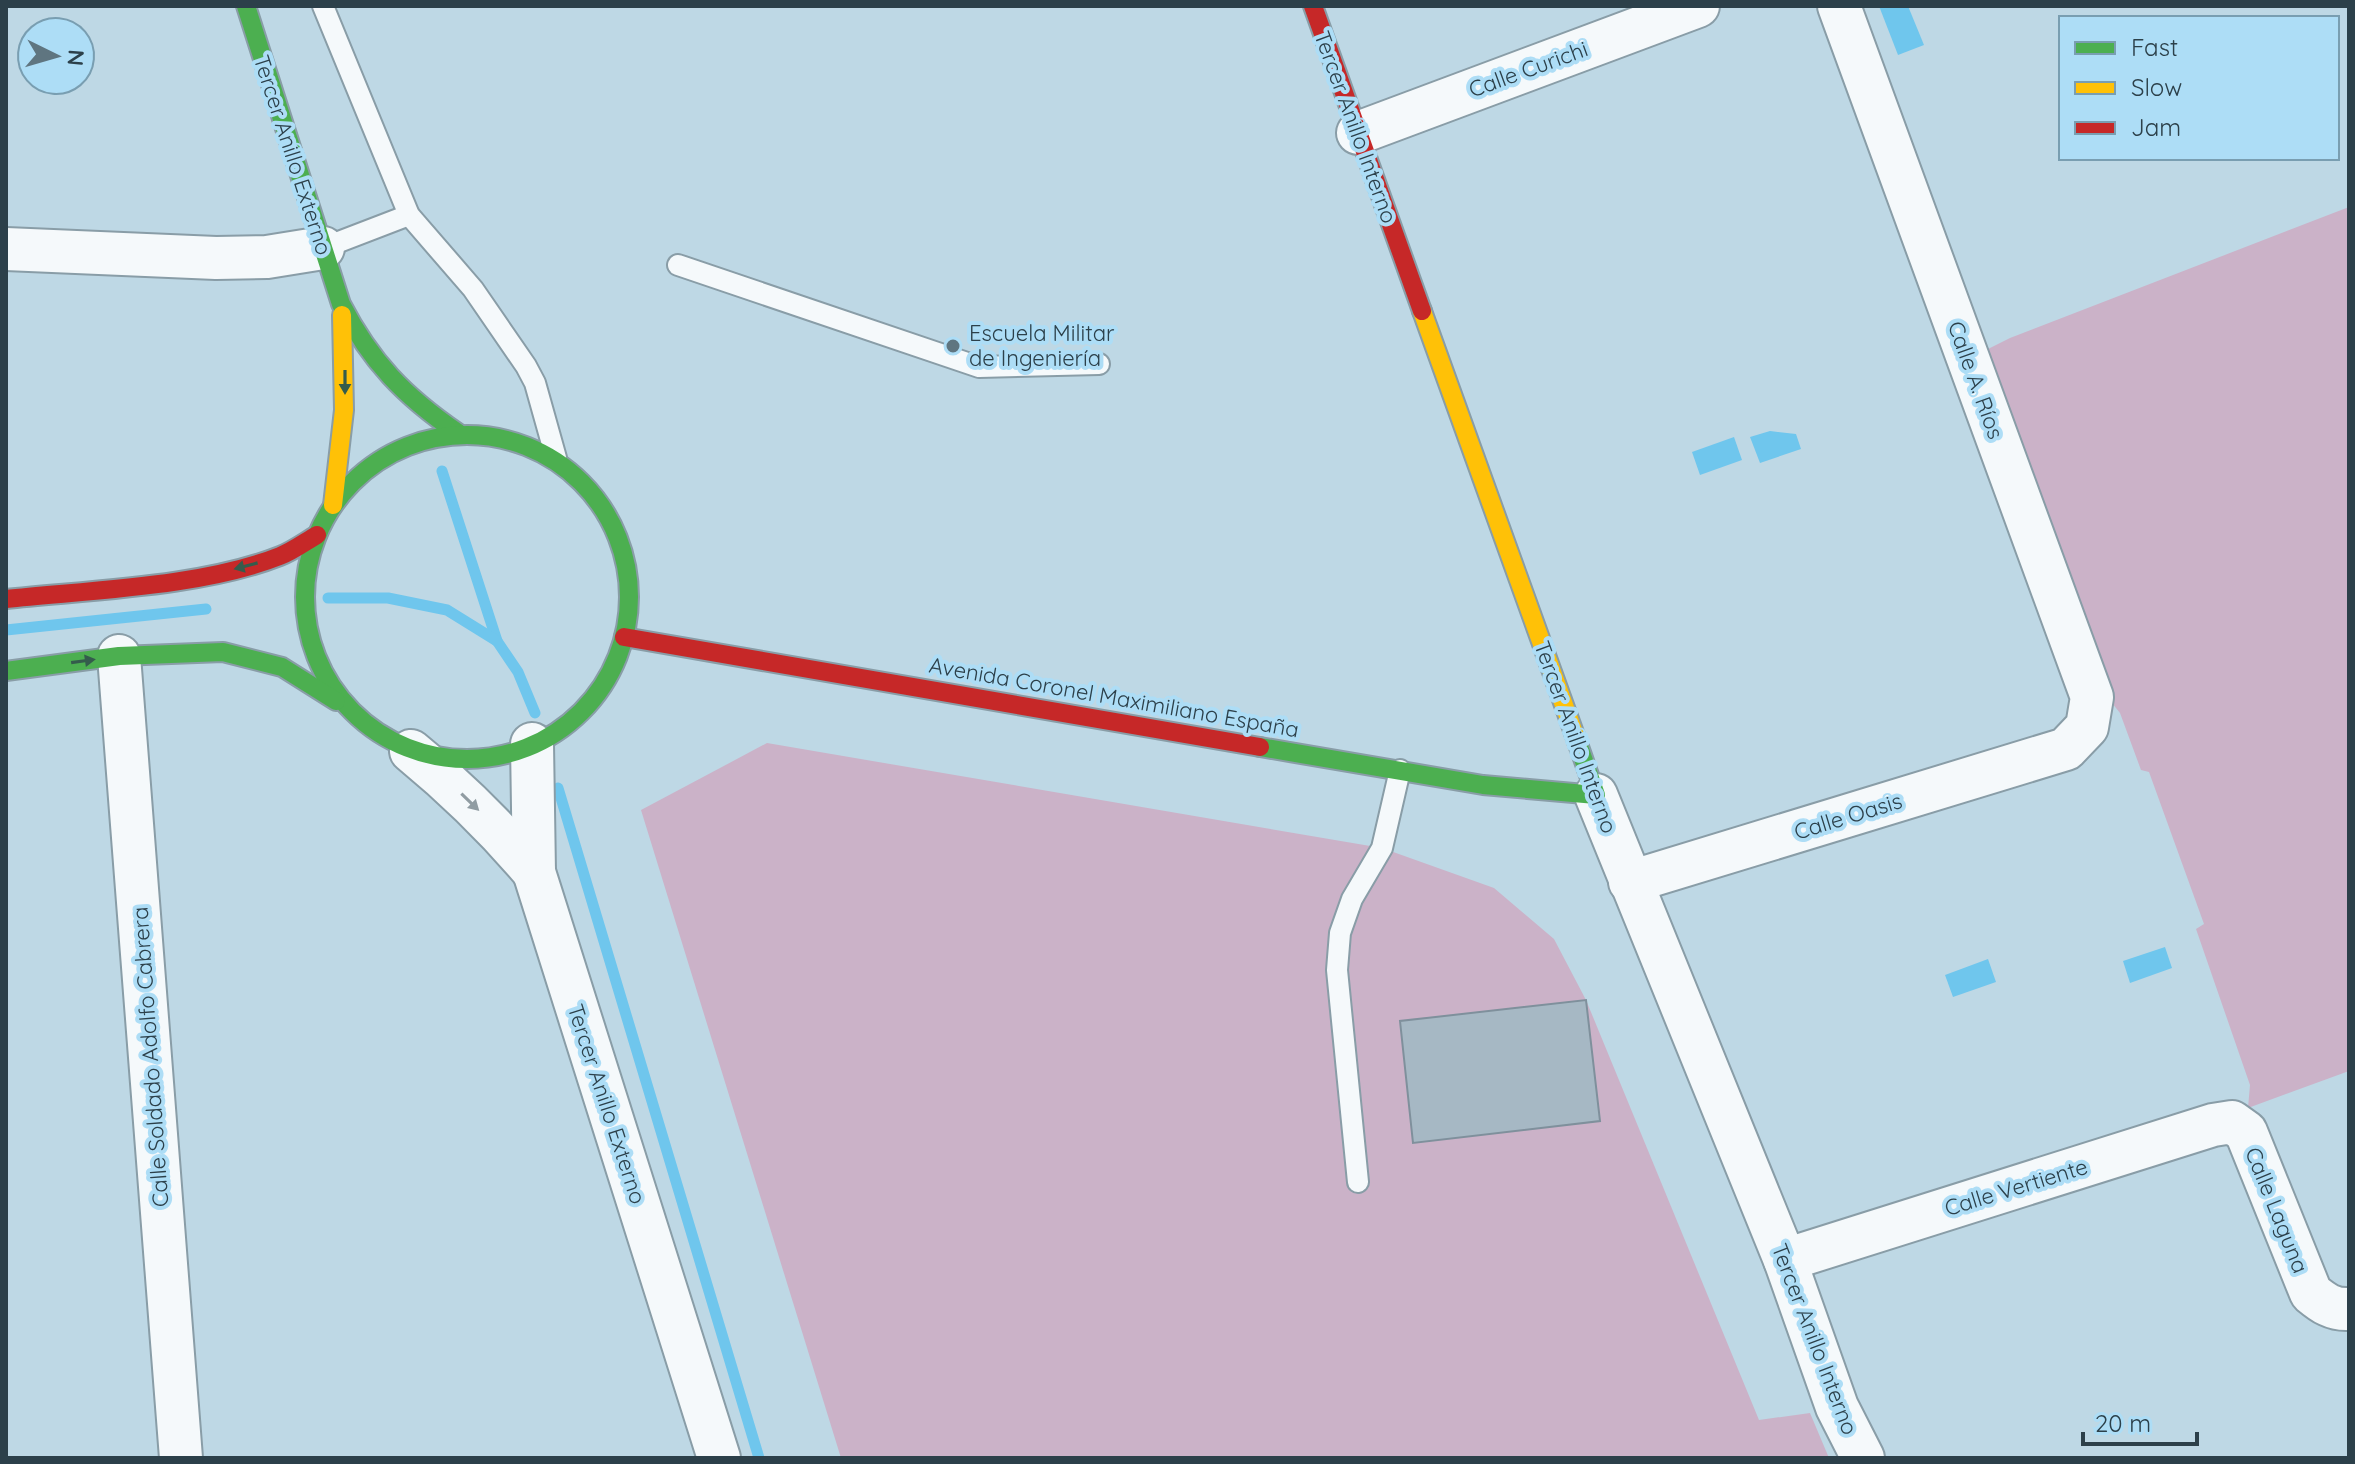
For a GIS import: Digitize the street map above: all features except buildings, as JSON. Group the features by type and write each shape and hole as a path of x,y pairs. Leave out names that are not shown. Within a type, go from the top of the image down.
{"street":[{"name":"Tercer Anillo Externo","path":"246,6 341,304 376,365 400,391 458,433"},
{"name":"Tercer Anillo Interno","path":"1313,6 1596,795 1785,1260 1837,1407 1863,1458"},
{"name":"Calle Curichi","path":"1358,133 1698,6"},
{"name":"Calle A. Ríos","path":"1839,6 2092,697 2087,727 2066,749"},
{"path":"6,249 216,258 267,257 323,248"},
{"name":"Tercer Anillo Externo","path":"333,505 346,385 341,304"},
{"path":"338,702 317,664 306,621 306,577 317,535 333,505 368,470 411,445 458,433 508,437 556,458 593,492 619,536 629,586 624,637 611,671 590,701 563,726 532,744 497,754 453,759 411,751"},
{"path":"6,599 172,581 229,571 281,556 317,535"},
{"name":"Avenida Coronel Maximiliano España","path":"624,637 1483,785 1596,795"},
{"path":"6,671 119,656 223,652 282,667 338,702 371,731 411,751 486,818 534,872"},
{"name":"Calle Soldado Adolfo Cabrera","path":"119,656 181,1458"},
{"name":"Tercer Anillo Externo","path":"532,744 534,872 719,1458"},
{"name":"Calle Oasis","path":"1630,882 2066,749"},
{"name":"Calle Vertiente","path":"1785,1260 2213,1125 2232,1122 2246,1132"},
{"name":"Calle Laguna","path":"2246,1132 2311,1293 2324,1304 2339,1310 2349,1309"}],"lane":[{"path":"323,6 409,215 473,289 526,366 535,383 556,458"},
{"path":"323,248 409,215"},
{"path":"678,265 979,367 1099,364"},
{"path":"1358,1182 1337,970 1340,933 1352,899 1382,848 1400,770"}],"shaded area":[{"path":"2349,207 2349,1071 2248,1108 2250,1085 2196,929 2204,924 2149,772 2141,770 2120,713 2108,698 1972,357 2010,338"},
{"path":"767,743 1382,848 1494,888 1554,939 1586,1000 1759,1420 1810,1413 1829,1458 841,1458 641,810"}],"water":[{"path":"1879,6 1908,6 1924,45 1898,55"},
{"path":"1770,431 1796,434 1801,449 1760,463 1750,437"},
{"path":"1734,437 1742,460 1700,475 1692,452"},
{"path":"2165,947 2172,968 2130,983 2123,961"},
{"path":"1988,959 1996,982 1953,997 1945,975"}],"waterway":[{"path":"442,471 497,641"},
{"path":"328,598 388,598 447,610 497,641 518,672 535,713"},
{"path":"6,630 206,609"},
{"path":"558,788 759,1458"}],"traffic: fast":[{"path":"246,6 341,304 364,343 390,376 458,433"},
{"path":"467,435 499,438 529,447 557,462 592,494 617,535 626,565 629,597 626,629 617,659 602,687 570,722 529,747 499,756 467,759 435,756 405,747 377,732 342,700 317,659 308,629 305,597 308,565 317,535 332,507 364,472 405,447 435,438 467,435"},
{"path":"6,671 119,656 223,652 282,667 336,701"},
{"path":"1260,747 1483,785 1596,795 1578,744"}],"traffic: slow":[{"path":"1422,311 1578,744"},
{"path":"333,505 344,410 342,315"}],"traffic: jam":[{"path":"1313,6 1422,311"},
{"path":"6,599 145,586 216,575 280,556 317,535"},
{"path":"624,637 1260,747"}],"place":[{"name":"Escuela Militar de Ingeniería","path":"953,346"}]}
